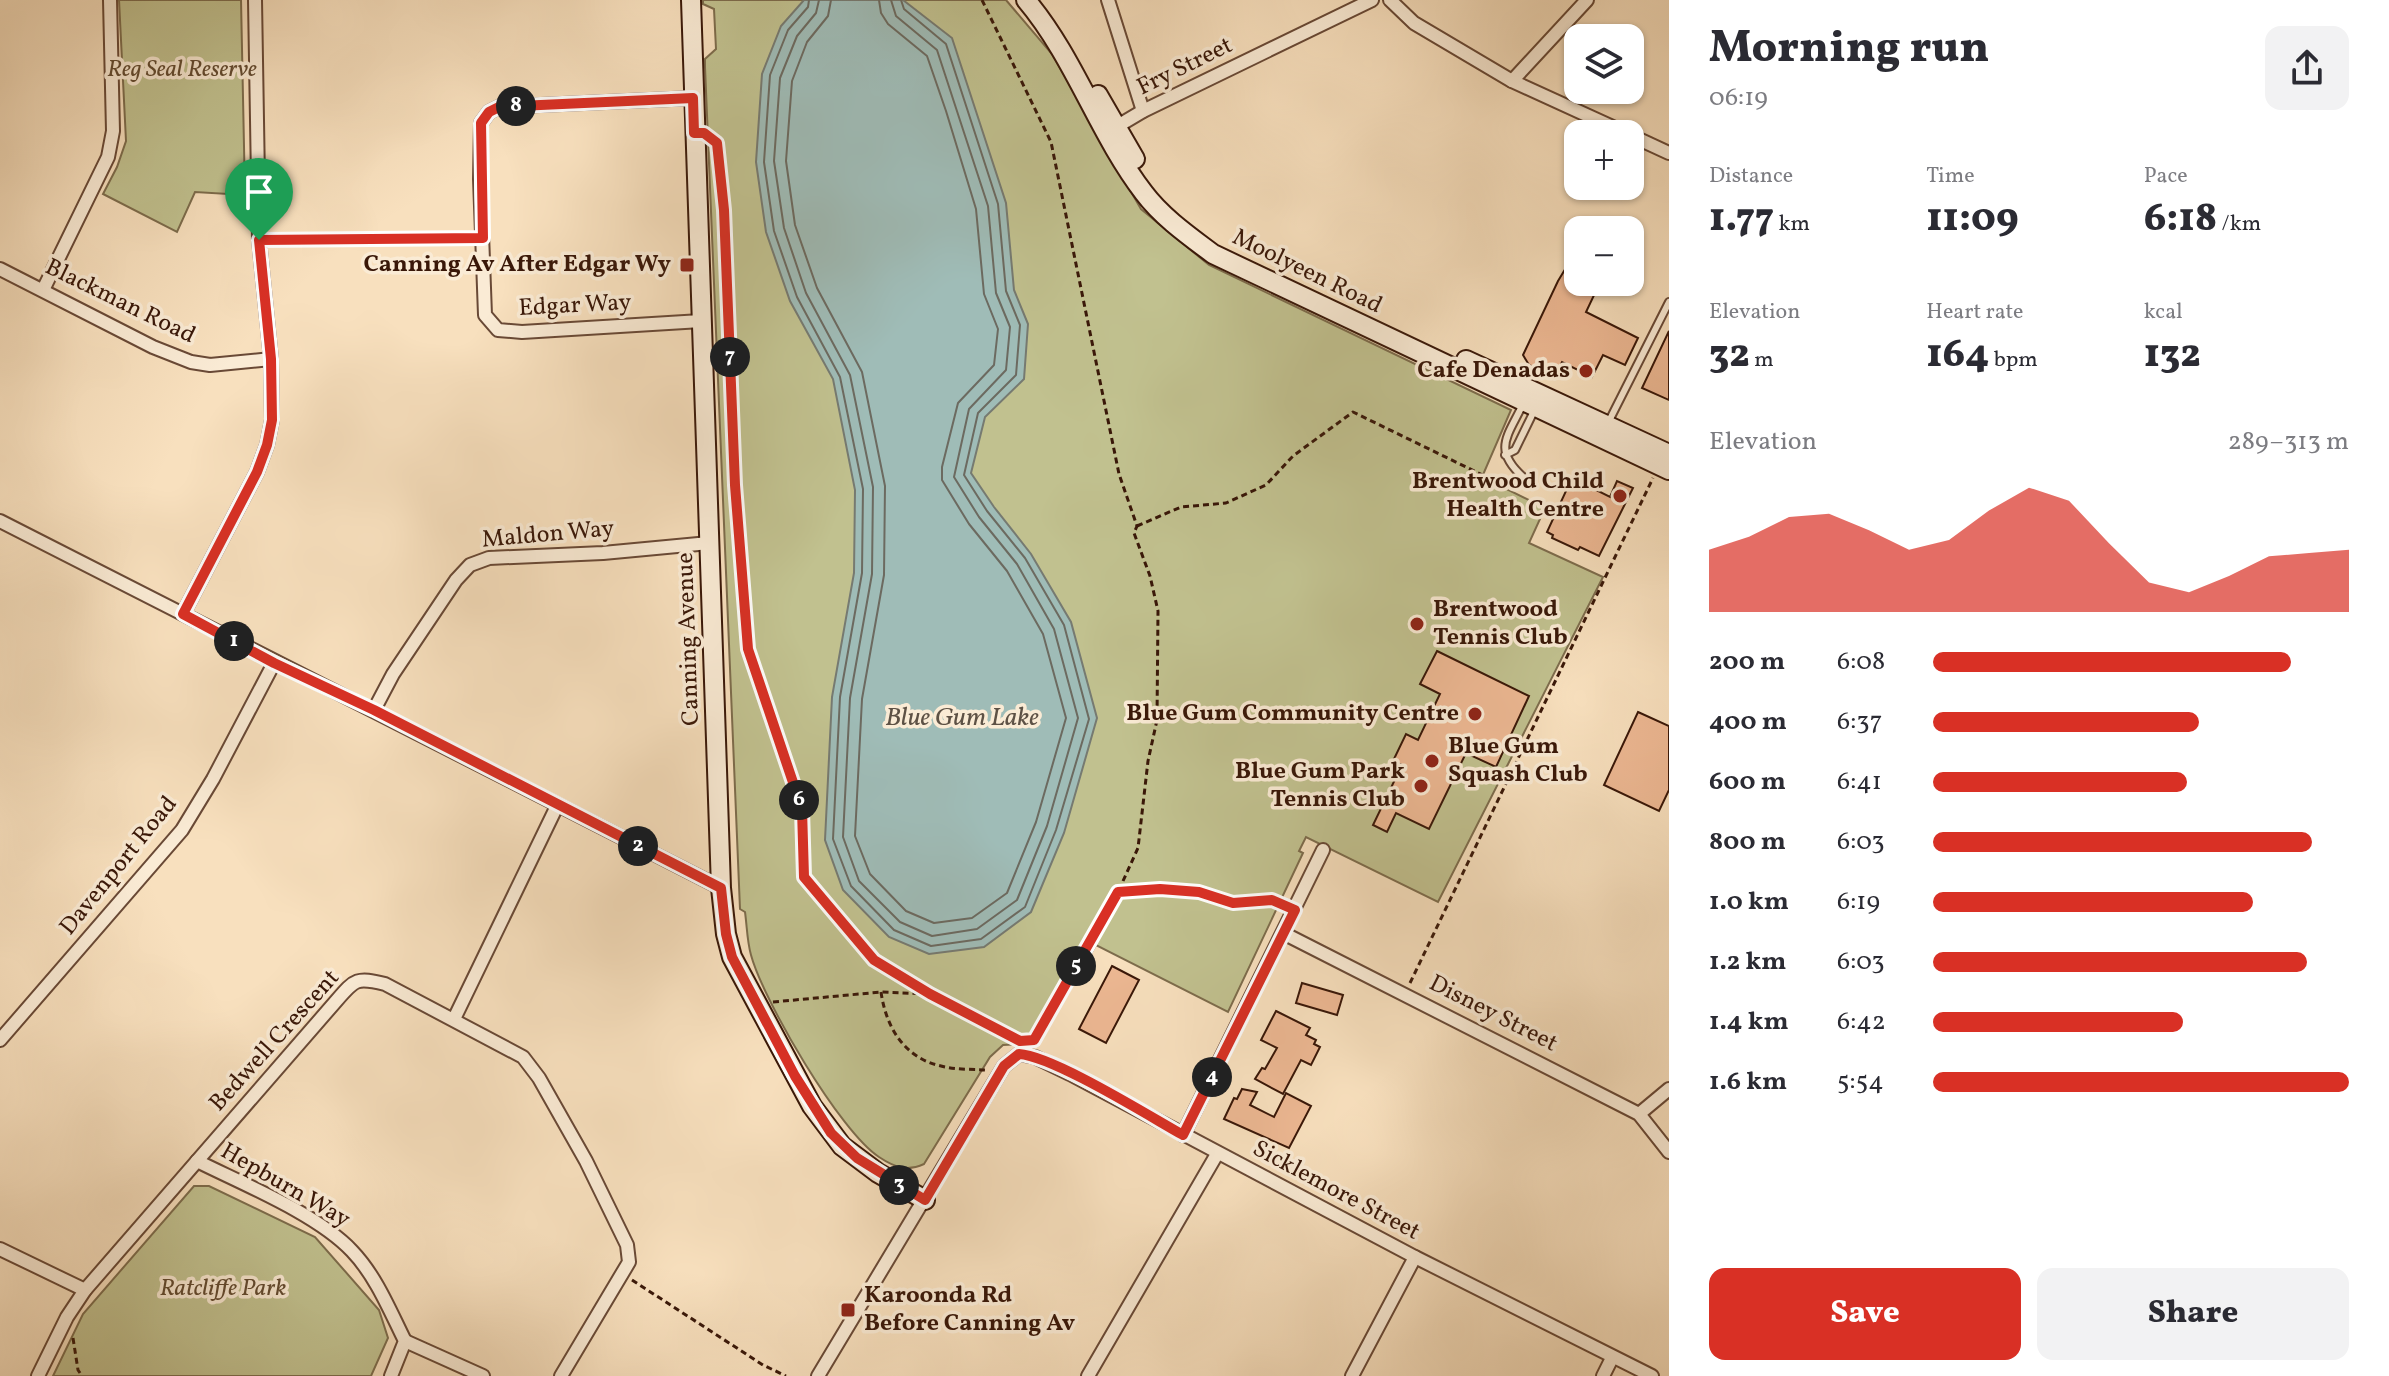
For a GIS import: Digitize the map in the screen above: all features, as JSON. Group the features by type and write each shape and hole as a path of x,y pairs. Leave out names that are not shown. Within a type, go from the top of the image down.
{"street":[{"path":"43,290 108,157 113,131 110,0"},
{"path":"183,614 257,472 272,420 271,359 259,240 255,143 255,0"},
{"name":"Canning Avenue","path":"691,0 721,888 726,934 732,957 758,1007 812,1106 831,1133 857,1158 925,1200"},
{"name":"Moolyeen Road","path":"1026,0 1057,42 1111,130"},
{"name":"Moolyeen Road","path":"1041,0 1057,20 1145,195 1213,254 1533,398 1666,463"},
{"path":"1108,0 1143,111"},
{"name":"Fry Street","path":"1111,130 1143,111 1372,0"},
{"path":"1390,0 1414,23 1512,81 1598,120"},
{"path":"1512,81 1587,0"},
{"name":"Edgar Way","path":"693,98 499,107 489,112 481,123 485,315 498,330 522,332 701,321"},
{"path":"1644,141 1669,153"},
{"name":"Blackman Road","path":"0,269 153,347 191,362 210,365 271,359"},
{"path":"0,521 721,888"},
{"name":"Maldon Way","path":"374,710 393,674 456,580 470,565 489,558 603,553 709,543"},
{"name":"Davenport Road","path":"0,1040 182,830 213,779 274,663"},
{"path":"454,1019 557,806"},
{"path":"1183,1135 1323,850"},
{"name":"Disney Street","path":"1283,933 1639,1114 1669,1152"},
{"name":"Bedwell Crescent","path":"38,1376 67,1317 85,1290 354,981 365,979 385,984 523,1057 539,1078 586,1161 627,1245 629,1262 561,1376"},
{"name":"Sicklemore Street","path":"925,1200 1004,1066 1019,1054 1035,1057 1415,1257 1652,1376"},
{"path":"1639,1114 1669,1089"},
{"path":"1088,1376 1217,1154"},
{"name":"Hepburn Way","path":"197,1161 303,1215 351,1249 365,1266 405,1341"},
{"path":"818,1376 925,1200"},
{"path":"0,1249 85,1290"},
{"path":"1352,1376 1415,1257"},
{"path":"391,1376 405,1341 483,1376"},
{"path":"1603,1376 1612,1358"}],"lane":[{"path":"1602,432 1669,302"},
{"path":"1505,455 1515,450 1533,398"},
{"path":"1523,477 1508,464 1505,443 1533,398"}],"path":[{"path":"694,133 704,133 717,143 724,210 735,485 748,649 802,809 804,877 874,960 930,994 1020,1041 1034,1040 1118,892 1138,848 1148,761 1157,720 1158,611 1150,576 1134,533 1137,526 1119,474 1051,142 982,0"},
{"path":"259,240 483,238"},
{"path":"1137,526 1181,507 1226,503 1266,485 1293,456 1353,412 1503,485 1523,477"},
{"path":"1405,994 1666,463"},
{"path":"1118,892 1160,889 1199,892 1233,903 1272,900 1295,910"},
{"path":"758,1007 769,1002 881,992 930,994"},
{"path":"881,992 884,1014 896,1039 917,1055 940,1066 990,1070"},
{"path":"622,1273 763,1365 786,1376"},
{"path":"67,1317 82,1376"}],"green space":[{"name":"Reg Seal Reserve","path":"119,0 241,0 245,195 195,192 177,232 103,194 126,141"},
{"path":"703,0 1006,0 1052,54 1141,209 1209,265 1511,410 1482,477 1545,508 1529,543 1603,577 1438,902 1306,837 1299,851 1303,853 1228,1012 1096,945 1039,1043 1003,1045 990,1057 924,1164 912,1168 895,1166 863,1143 805,1064 758,976 750,950 745,912 740,909 705,67 705,59 716,49 714,9 703,4"},
{"name":"Ratcliffe Park","path":"194,1186 209,1186 315,1237 379,1310 388,1338 371,1376 53,1376 83,1314"}],"water":[{"name":"Blue Gum Lake","path":"804,0 903,0 952,38 1006,203 1014,290 1028,324 1024,379 985,417 971,473 1031,554 1071,622 1097,718 1064,833 1031,912 984,947 929,954 889,937 843,890 825,840 832,697 854,573 855,490 833,379 790,301 766,232 756,162 762,74 781,26"}],"building":[{"path":"1564,271 1564,296 1594,296 1586,312 1638,338 1625,365 1603,355 1592,377 1562,362 1555,377 1529,365 1523,355"},
{"path":"1669,331 1669,400 1642,388"},
{"path":"1572,478 1610,497 1617,481 1633,488 1599,556 1552,538 1553,535 1547,532"},
{"path":"1437,651 1529,696 1496,767 1466,753 1429,829 1396,813 1387,832 1373,825 1402,765 1393,761 1406,734 1418,740 1440,694 1420,684"},
{"path":"1638,712 1669,726 1669,790 1659,811 1604,785"},
{"path":"1112,966 1139,980 1106,1043 1079,1029"},
{"path":"1302,983 1343,995 1337,1015 1296,1003"},
{"path":"1276,1011 1310,1028 1306,1035 1316,1040 1314,1044 1320,1047 1311,1065 1301,1060 1283,1094 1255,1079 1277,1048 1261,1040"},
{"path":"1242,1089 1257,1092 1250,1105 1274,1117 1286,1093 1311,1106 1289,1148 1224,1119"}],"place":[{"name":"Canning Av After Edgar Wy","path":"687,265"},
{"name":"Cafe Denadas","path":"1586,371"},
{"name":"Brentwood Child Health Centre","path":"1620,496"},
{"name":"Brentwood Tennis Club","path":"1417,624"},
{"name":"Blue Gum Community Centre","path":"1475,714"},
{"name":"Blue Gum Squash Club","path":"1432,761"},
{"name":"Blue Gum Park Tennis Club","path":"1421,786"},
{"name":"Karoonda Rd Before Canning Av","path":"848,1310"}],"route":[{"path":"693,98 694,133 704,133 717,143 724,210 735,485 748,649 802,809 804,877 874,960 930,994 1020,1041 1034,1040 1118,892 1160,889 1199,892 1233,903 1272,900 1295,910 1183,1135 1070,1074 1035,1057 1019,1054 1004,1066 925,1200 878,1173 842,1146 812,1106 732,957 721,888 183,614 257,472 267,445 272,420 271,359 259,240 483,238 481,123 489,112 499,107 693,98"}]}
